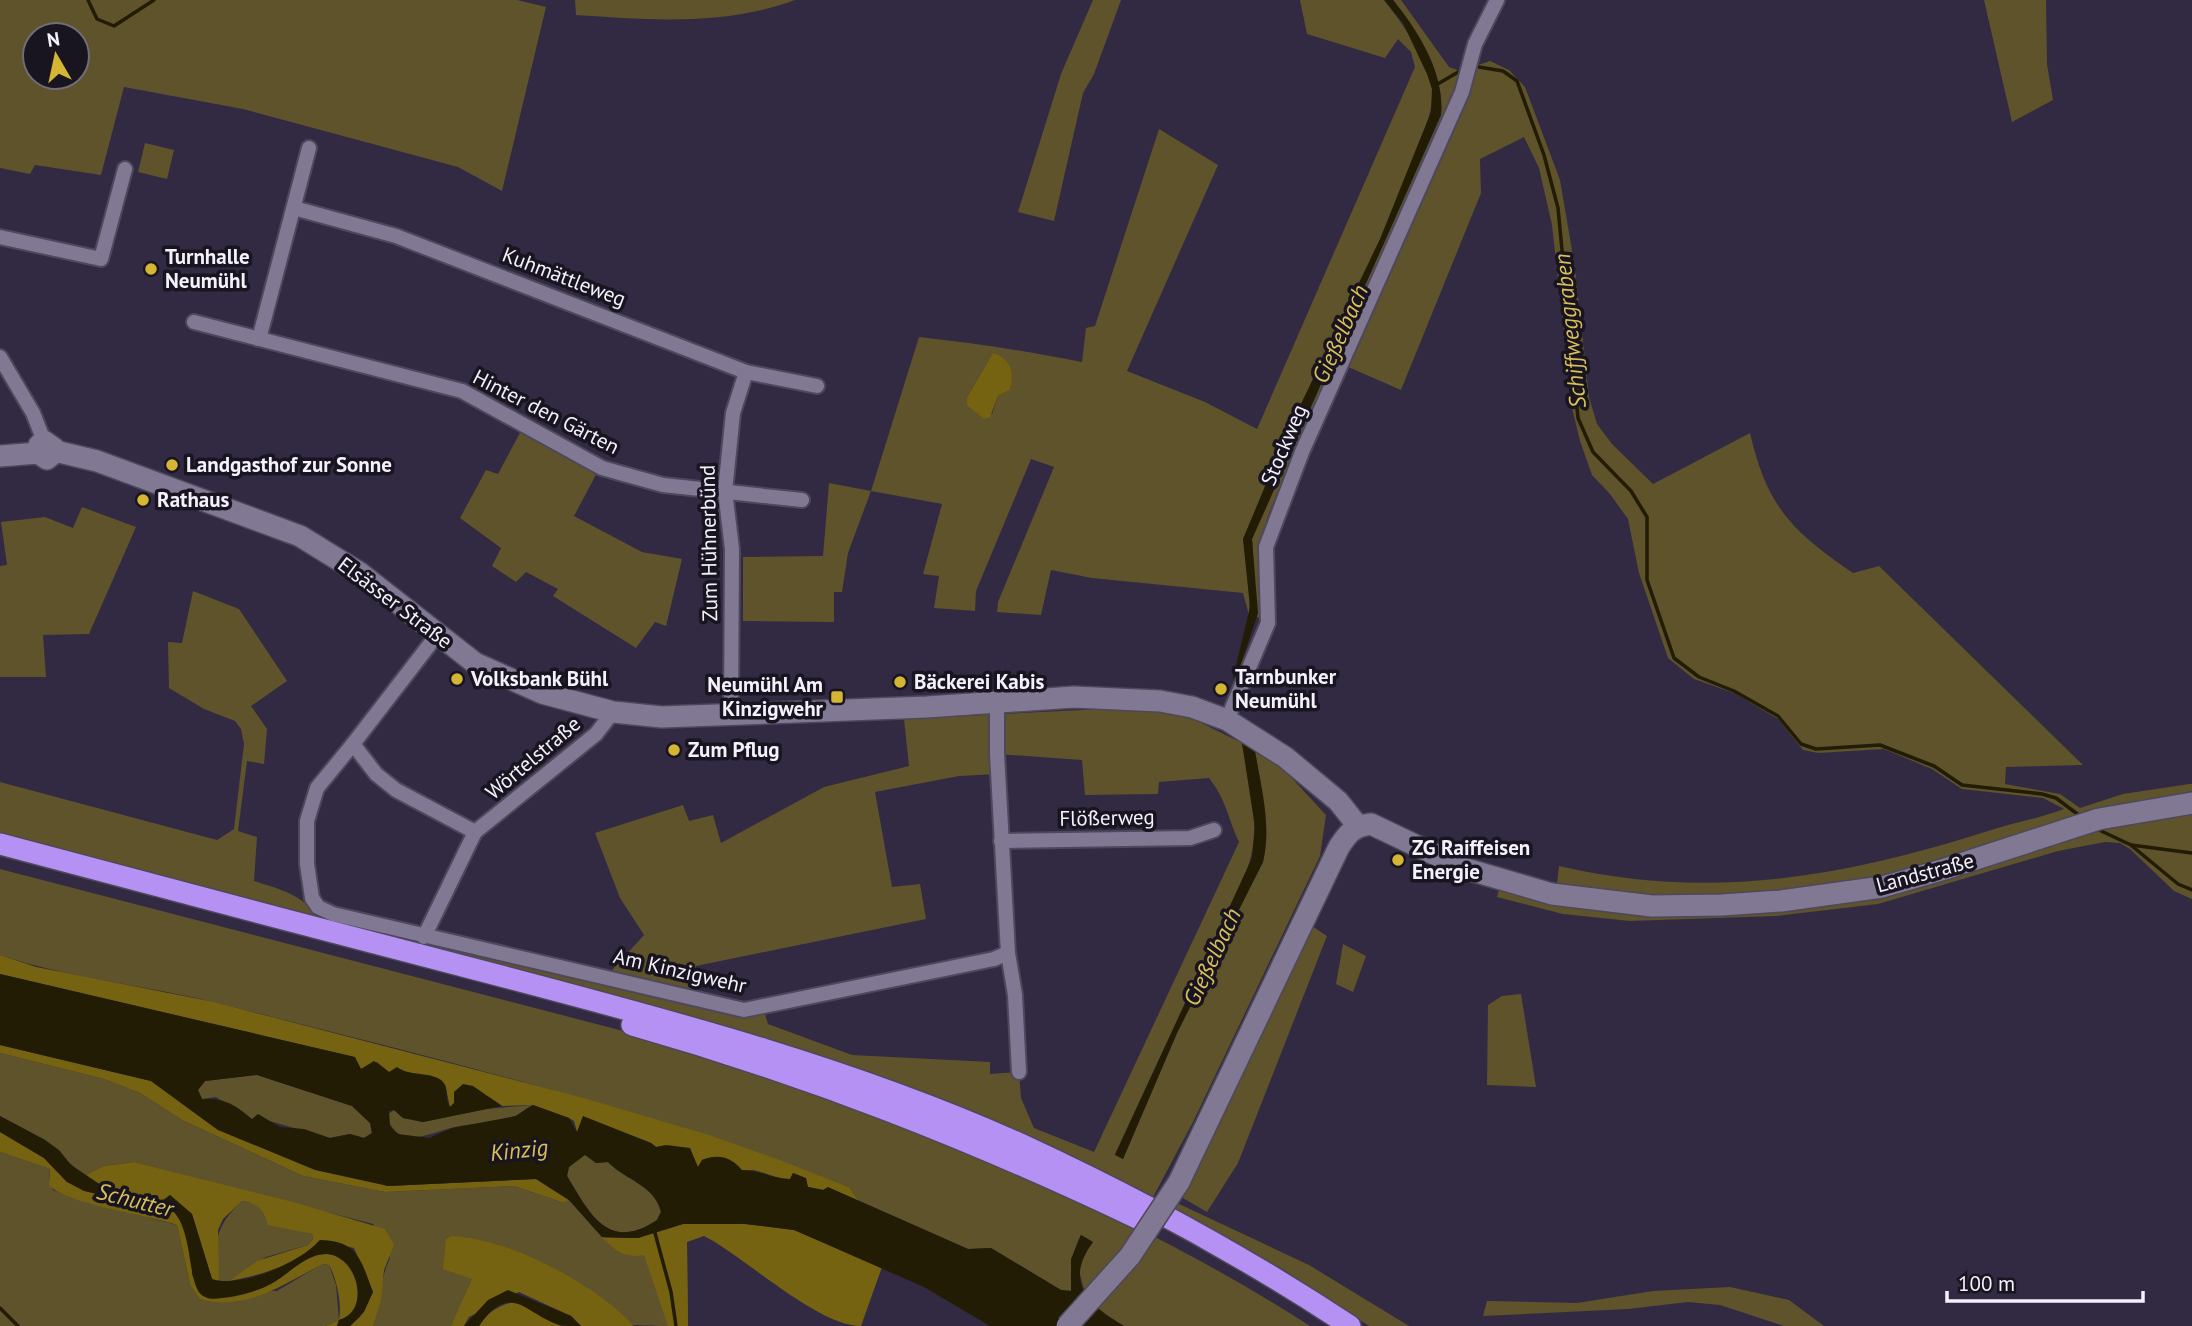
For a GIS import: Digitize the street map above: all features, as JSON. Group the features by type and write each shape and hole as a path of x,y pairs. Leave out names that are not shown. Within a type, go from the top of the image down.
{"highway":[{"path":"0,844 673,1021 831,1071 1037,1152 1167,1216 1276,1278 1350,1326"},
{"path":"0,859 596,1015 828,1086 1021,1162 1163,1230 1273,1292 1326,1326"}],"street":[{"name":"Stockweg","path":"1227,720 1268,623 1266,547 1302,452 1462,93 1475,44 1497,0"},
{"path":"259,339 309,148"},
{"path":"0,237 101,259 125,169"},
{"name":"Kuhmättleweg","path":"294,208 409,240 746,372 779,381 817,386"},
{"name":"Hinter den Gärten","path":"194,322 462,391 602,468 663,485 802,500"},
{"path":"0,356 33,413 46,448"},
{"name":"Zum Hühnerbünd","path":"731,716 732,549 725,491 733,413 746,372"},
{"name":"Elsässer Straße","path":"0,456 46,448 97,461 300,536 360,573 475,663 542,693 613,712 662,717 731,716 1074,697 1119,697 1192,707 1227,720 1284,757 1338,801 1358,826"},
{"path":"424,937 333,914 318,907 312,898 306,835 317,788 437,635"},
{"path":"997,703 1000,841 1008,953 1016,995 1019,1072"},
{"name":"Wörtelstraße","path":"424,937 475,832 596,734 613,712"},
{"path":"353,744 376,774 396,790 475,832"},
{"name":"Landstraße","path":"1358,826 1371,824 1463,869 1552,894 1652,906 1781,901 1882,887 2099,819 2192,803"},
{"path":"1067,1326 1130,1256 1179,1182 1339,847 1349,832 1358,826"},
{"name":"Flößerweg","path":"1000,841 1190,838 1214,830"},
{"name":"Am Kinzigwehr","path":"424,937 744,1010 994,959 1008,953"}],"shaded area":[{"path":"0,0 517,0 546,7 502,191 458,167 243,109 124,87 101,175 35,165 30,174 0,168"},
{"path":"575,0 795,0 742,14 659,19 576,15"},
{"path":"1093,0 1121,0 1094,74 1083,93 1054,221 1018,212 1061,74"},
{"path":"1300,0 1384,0 1406,30 1425,65 1432,88 1431,108 1411,171 1395,208 1243,539 1250,590 1249,615 1243,593 1092,578 1051,570 1041,615 997,612 998,602 1054,467 1031,459 976,591 975,611 934,608 939,576 923,574 942,504 871,491 919,337 1082,362 1086,328 1095,326 1159,129 1218,165 1127,371 1205,402 1257,429 1415,67 1411,52 1398,39 1385,58 1307,34","holes":["989,360 1012,376 1010,390 998,396 992,414 967,397"]},
{"path":"1393,0 1401,0 1449,67 1460,71 1490,61 1509,70 1525,87 1560,180 1575,268 1589,397 1597,424 1612,444 1653,484 1750,433 1757,459 1774,499 1798,530 1853,573 1879,566 2083,765 2006,767 2005,784 2060,794 2080,808 2123,794 2189,784 2192,784 2192,796 1847,886 1673,898 1584,892 1557,883 1559,866 1669,882 1776,879 1829,872 1934,847 2064,809 2043,798 1962,789 1932,769 1884,749 1818,753 1803,750 1778,719 1734,693 1694,679 1668,658 1639,573 1628,519 1592,475 1580,441 1572,408 1552,225 1539,168 1524,137 1480,159 1481,193 1401,390 1339,363 1299,443 1269,513 1258,547 1262,618 1257,617 1252,539 1441,115 1439,84 1428,53"},
{"path":"1984,0 2046,0 2047,64 2053,100 2012,122"},
{"path":"145,143 174,150 167,179 138,172"},
{"path":"993,353 1008,363 1012,372 1011,384 1010,390 998,396 990,417 984,419 967,405 967,397"},
{"path":"521,431 597,473 574,516 642,552 682,559 666,626 655,622 636,648 553,596 558,589 526,572 516,582 492,566 501,548 460,518 486,470 498,474"},
{"path":"829,483 871,491 848,553 842,592 834,592 834,622 743,621 743,557 823,556"},
{"path":"82,507 136,527 89,634 43,635 46,677 0,677 0,566 7,565 1,522 45,517 73,528"},
{"path":"193,591 239,609 287,681 251,706 267,729 264,764 247,761 238,831 257,837 254,881 298,898 317,918 0,835 0,782 217,840 234,829 244,744 241,729 235,721 204,709 169,688 168,642 182,643"},
{"path":"1123,708 1187,716 1242,743 1253,808 1254,840 1251,856 1115,1154 1123,1159 1177,1033 1263,862 1265,820 1255,751 1276,761 1326,815 1320,856 1193,1122 1152,1199 443,952 444,945 603,980 644,935 620,898 595,833 683,805 689,821 713,815 721,843 824,787 909,766 904,719","holes":["997,754 1082,760 1085,795 1158,794 1159,782 1209,778 1223,802 1239,842 1094,1152 1034,1128 1021,1098 1019,1072 990,1074 990,1062 852,1055 768,1024 763,1007 691,996 696,966 926,919 920,884 892,887 875,792 959,776 998,774"]},
{"path":"2192,812 2192,899 2174,891 2130,849 2120,843 2105,842 2058,851 1878,904 1776,916 1630,921 1563,914 1497,897 1500,886 1717,915 2048,845 2124,822"},
{"path":"0,869 681,1046 734,1063 945,1143 1052,1188 1157,1238 1310,1326 1124,1326 1093,1307 1083,1286 1079,1270 1084,1254 1093,1242 1081,1235 1072,1262 1072,1291 1061,1290 991,1248 968,1249 859,1201 849,1187 616,1108 217,1003 81,976 0,955"},
{"path":"1312,926 1327,936 1238,1163 1207,1212 1181,1197 1204,1156"},
{"path":"1343,944 1366,956 1353,992 1336,984"},
{"path":"0,955 36,967 214,1002 580,1097 709,1135 777,1159 849,1187 859,1201 828,1188 824,1190 808,1187 793,1173 790,1179 785,1179 743,1170 717,1157 702,1160 698,1167 680,1151 656,1147 583,1117 577,1132 574,1121 533,1105 502,1106 489,1097 454,1092 454,1103 450,1107 445,1084 402,1071 389,1072 377,1062 361,1069 354,1057 0,974"},
{"path":"1521,994 1536,1087 1487,1085 1488,1005 1502,996"},
{"path":"0,1045 151,1081 218,1130 388,1186 536,1179 569,1200 564,1203 514,1186 385,1192 303,1176 182,1120 140,1093 104,1079 0,1053"},
{"path":"0,1053 104,1079 140,1093 182,1120 303,1176 385,1192 514,1186 564,1203 569,1200 602,1237 687,1241 688,1326 634,1325 582,1286 535,1260 495,1244 459,1237 446,1240 472,1279 454,1323 451,1326 373,1326 390,1258 373,1224 134,1162 104,1166 84,1176 45,1140 0,1116"},
{"path":"257,1075 352,1106 370,1123 372,1133 364,1138 350,1134 330,1138 255,1117 252,1120 216,1097 202,1099 198,1090 205,1081"},
{"path":"533,1105 508,1118 416,1137 398,1134 387,1115 394,1110 403,1118 423,1122 485,1109"},
{"path":"0,1132 44,1158 67,1182 174,1212 183,1223 192,1256 192,1275 205,1297 222,1298 249,1293 273,1282 304,1260 325,1254 336,1256 352,1273 358,1295 355,1306 349,1315 339,1320 339,1300 332,1271 329,1265 323,1264 249,1299 217,1302 200,1299 190,1284 177,1225 58,1192 49,1185 50,1169 0,1152"},
{"path":"0,1152 50,1169 49,1178 53,1190 84,1201 177,1225 190,1284 277,1291 322,1264 329,1265 336,1285 339,1320 325,1326 0,1326"},
{"path":"585,1154 596,1163 608,1162 653,1195 661,1212 657,1220 640,1229 626,1232 613,1230 602,1224 584,1203 567,1176 569,1167"},
{"path":"134,1162 293,1202 385,1229 394,1245 384,1270 381,1300 373,1326 350,1326 360,1317 373,1292 354,1248 320,1240 290,1262 254,1276 229,1281 257,1261 308,1245 313,1239 312,1234 268,1225 260,1208 242,1201 223,1219 218,1230 219,1282 212,1279 192,1214 170,1195 159,1204 101,1186 84,1176 104,1166"},
{"path":"242,1201 256,1204 282,1227 312,1234 313,1239 308,1245 266,1257 229,1281 219,1282 216,1258 218,1237 226,1219"},
{"path":"1177,1203 1309,1265 1409,1326 1369,1326 1281,1268 1173,1210"},
{"path":"683,1224 745,1224 794,1230 882,1267 861,1326 843,1323 803,1303 704,1236 687,1242 688,1326 668,1326 644,1255 626,1255 602,1238 638,1238"},
{"path":"452,1236 499,1245 550,1266 597,1294 634,1326 581,1326 571,1316 519,1292 469,1317 464,1326 451,1326 472,1279 443,1269 446,1239"},
{"path":"1730,1287 1789,1300 1824,1326 1784,1326 1720,1305 1688,1302 1628,1309 1483,1316 1487,1301 1577,1303 1653,1291"},
{"path":"514,1302 533,1308 561,1326 479,1326 494,1310"},
{"path":"339,1320 337,1326 325,1326"}],"water":[{"name":"Gießelbach","path":"1384,0 1393,0 1428,53 1439,84 1441,115 1252,539 1258,613 1236,679 1233,678 1250,607 1243,539 1288,431 1380,239 1431,112 1432,89 1427,74 1403,23"},
{"name":"Gießelbach","path":"1242,743 1255,751 1263,792 1266,835 1263,862 1177,1033 1123,1159 1115,1155 1252,858 1255,827"},
{"name":"Kinzig","path":"0,974 355,1057 361,1069 374,1061 389,1072 397,1067 437,1077 445,1085 450,1107 454,1103 454,1092 463,1084 473,1086 502,1106 423,1122 403,1118 394,1110 389,1111 390,1126 398,1134 429,1138 452,1128 516,1116 533,1105 569,1118 577,1132 583,1116 656,1147 666,1145 690,1148 698,1167 702,1160 719,1157 728,1159 742,1170 778,1178 790,1179 793,1173 806,1178 808,1187 823,1190 828,1187 968,1249 991,1248 1061,1290 1071,1291 1071,1259 1081,1235 1093,1242 1080,1269 1080,1281 1084,1291 1100,1310 1124,1326 990,1326 924,1287 794,1230 745,1224 683,1224 638,1238 602,1237 569,1200 536,1179 388,1186 315,1170 218,1130 151,1081 0,1045","holes":["257,1075 352,1106 370,1123 372,1133 364,1138 350,1134 330,1138 304,1129 280,1127 258,1114 252,1119 223,1101 202,1099 198,1090 205,1081","585,1155 596,1163 608,1162 653,1195 661,1212 657,1220 640,1229 625,1232 613,1230 592,1215 567,1176 569,1167"]},
{"name":"Schutter","path":"0,1116 45,1140 59,1150 71,1165 101,1185 158,1204 170,1195 192,1214 212,1279 238,1280 270,1272 299,1257 320,1240 343,1244 357,1255 373,1292 364,1312 350,1326 337,1326 339,1320 349,1315 355,1306 357,1284 347,1264 338,1257 327,1254 312,1257 256,1290 220,1298 203,1296 195,1282 185,1233 174,1212 84,1191 67,1182 44,1158 0,1132"},
{"path":"508,1290 571,1316 581,1326 559,1325 518,1304 509,1303 490,1312 479,1326 464,1326 488,1300"}],"waterway":[{"path":"88,0 97,19 114,26 154,0"},
{"name":"Schiffweggraben","path":"1479,67 1503,71 1517,81 1544,155 1558,208 1578,418 1593,452 1631,491 1647,517 1647,580 1674,658 1699,677 1734,691 1778,716 1801,744 1816,749 1880,745 1934,766 1962,785 2042,794 2056,798 2080,816"},
{"path":"1436,85 1460,71"},
{"name":"Schiffweggraben","path":"2097,829 2131,845 2192,853"},
{"path":"2132,846 2178,884 2192,890"},
{"path":"655,1233 671,1292 676,1326"},
{"path":"0,1308 18,1326"}],"place":[{"name":"Turnhalle Neumühl","path":"151,269"},
{"name":"Landgasthof zur Sonne","path":"172,465"},
{"name":"Rathaus","path":"143,500"},
{"name":"Volksbank Bühl","path":"457,679"},
{"name":"Bäckerei Kabis","path":"900,682"},
{"name":"Tarnbunker Neumühl","path":"1221,689"},
{"name":"Neumühl Am Kinzigwehr","path":"837,697"},
{"name":"Zum Pflug","path":"674,750"},
{"name":"ZG Raiffeisen Energie","path":"1398,860"}]}
